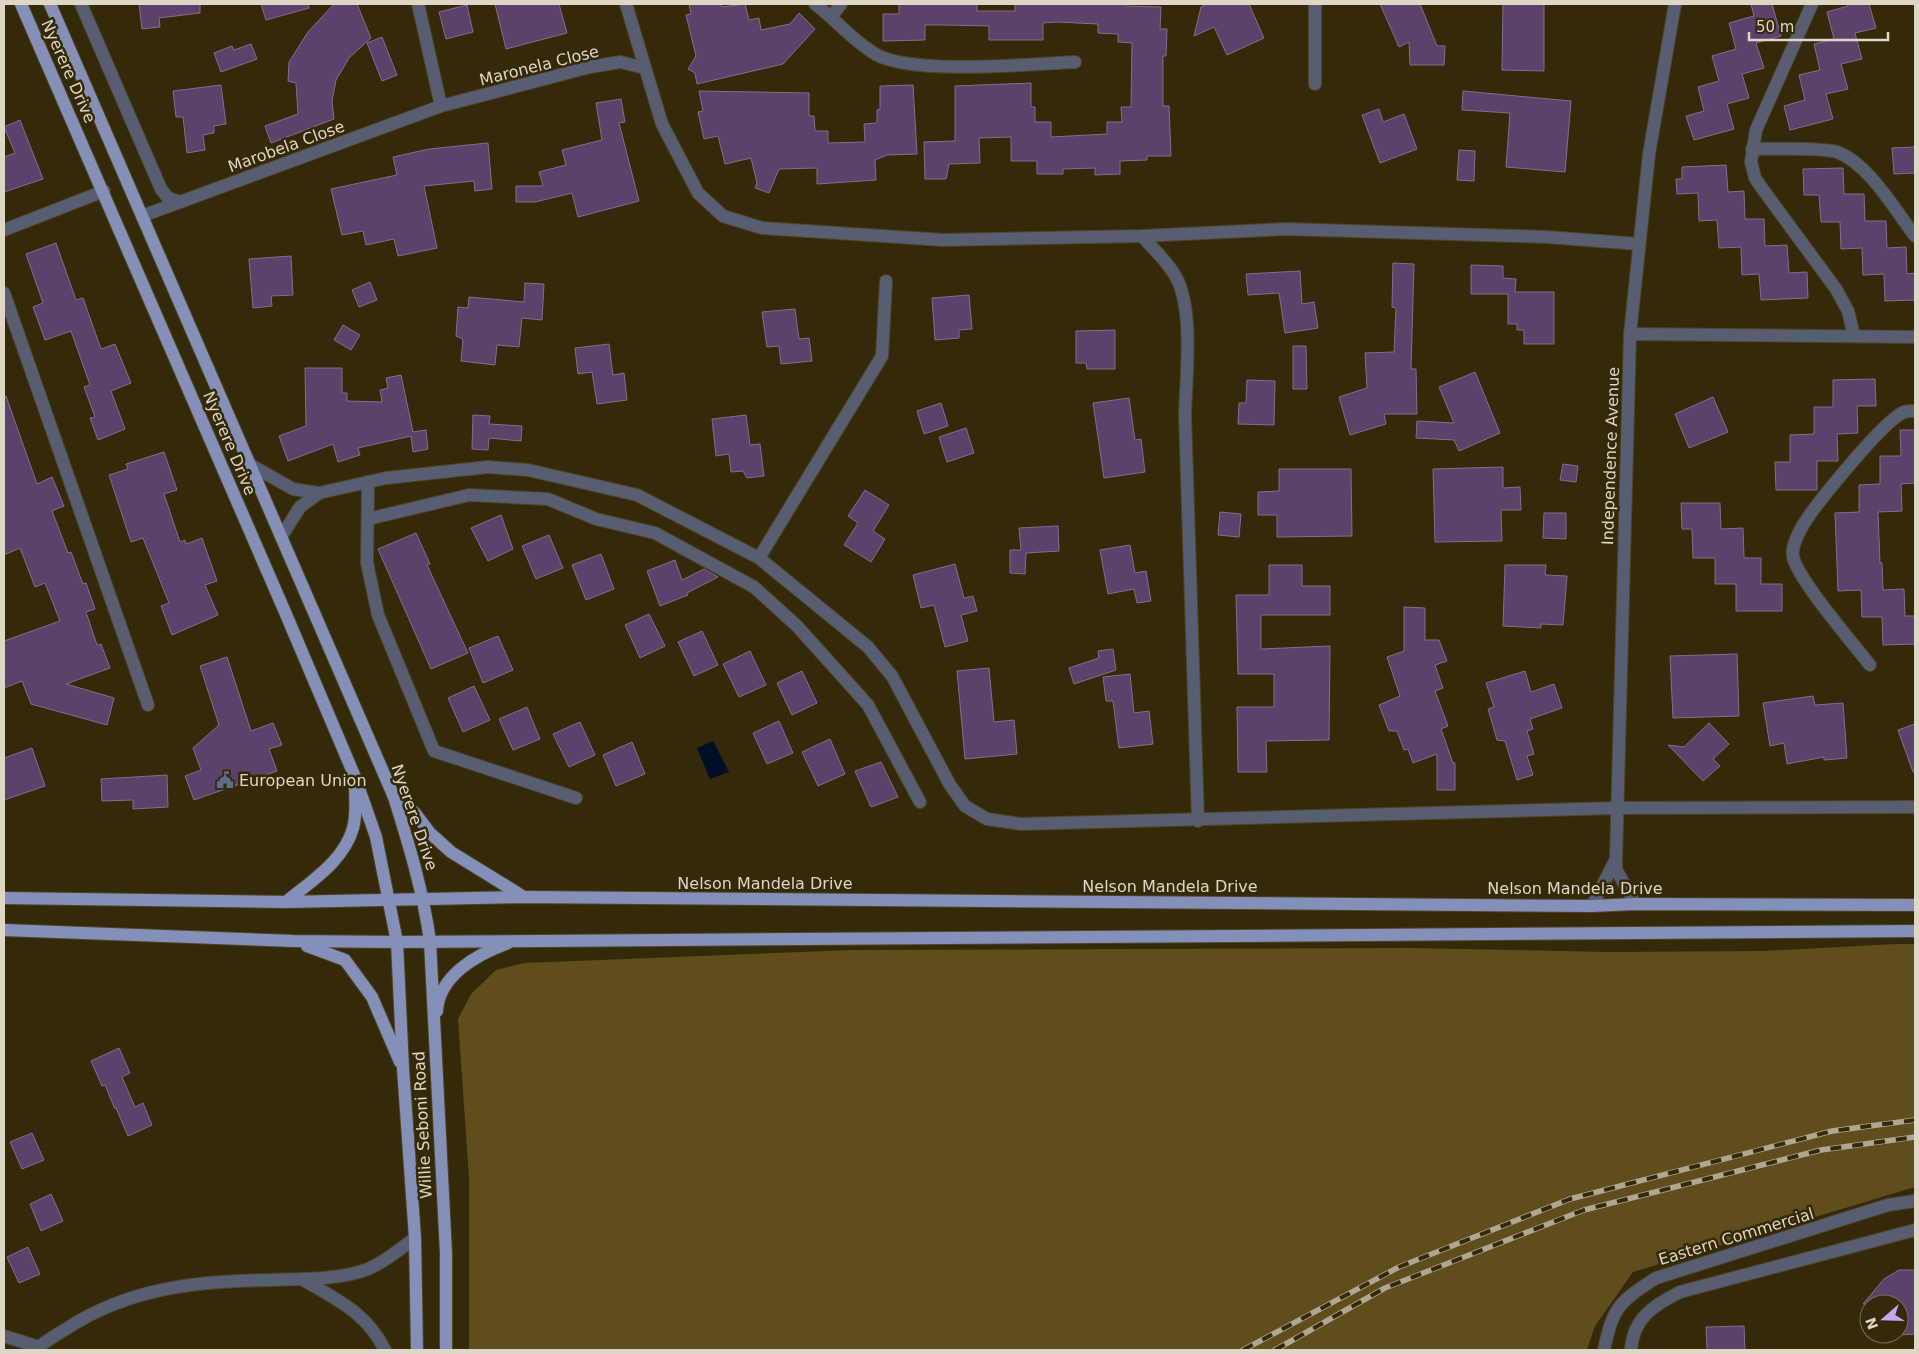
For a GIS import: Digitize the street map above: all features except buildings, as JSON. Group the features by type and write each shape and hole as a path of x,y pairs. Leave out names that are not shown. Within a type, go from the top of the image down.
{"main road":[{"name":"Nyerere Drive","path":"21,4 104,191 355,777 376,837 390,901"},
{"name":"Nyerere Drive","path":"50,4 394,797 424,899"},
{"path":"286,902 325,870 348,842 354,826 355,777"},
{"path":"394,797 415,813 430,833 451,852 524,897"},
{"name":"Nelson Mandela Drive","path":"4,898 286,902 524,897 1592,906 1635,904 1915,905"},
{"name":"Willie Seboni Road","path":"424,899 430,941 434,1064 446,1253 446,1350"},
{"name":"Willie Seboni Road","path":"390,901 397,942 403,1068 415,1238 417,1350"},
{"path":"4,930 293,941 397,942 1915,931"},
{"path":"434,1064 437,1006 444,986 461,969 479,956 515,940"},
{"path":"293,941 345,960 372,997 403,1068"}],"street":[{"path":"81,4 160,189 168,198 180,202"},
{"path":"418,4 441,106"},
{"path":"626,4 662,124 698,193 723,216 762,228 943,240 1142,236 1286,229 1547,237 1639,244"},
{"path":"815,4 862,45 878,55 900,63 938,66 1075,62"},
{"path":"831,17 841,4"},
{"path":"1315,4 1315,84"},
{"name":"Independence Avenue","path":"1592,906 1616,859 1630,334 1649,154 1675,4"},
{"path":"1812,4 1756,130 1751,162 1755,178 1836,289 1848,311 1854,336"},
{"name":"Maronela Close","path":"441,106 590,67 620,62 645,68"},
{"name":"Marobela Close","path":"142,216 441,106"},
{"path":"1752,149 1836,152 1854,162 1869,175 1915,236"},
{"path":"4,230 104,191"},
{"path":"1142,236 1176,276 1184,296 1187,356 1185,415 1198,821"},
{"path":"759,558 882,356 886,281"},
{"path":"4,293 148,705"},
{"path":"1630,334 1915,337"},
{"path":"1870,665 1804,579 1793,558 1792,549 1803,525 1835,482 1887,425 1904,412 1915,411"},
{"path":"249,464 293,489 319,493 368,482 488,467 528,470 637,496 759,558 868,647 892,676 950,785 965,806 983,817 1021,824 1198,821 1617,808 1915,807"},
{"path":"368,482 367,563 378,615 434,751 576,798"},
{"path":"281,536 300,507 319,493"},
{"path":"368,519 469,495 548,499 596,519 655,533 754,587 797,626 868,705 920,802"},
{"path":"1616,859 1616,869 1635,904"},
{"name":"Eastern Commercial","path":"1604,1350 1611,1319 1621,1304 1634,1292 1656,1278 1888,1205 1915,1201"},
{"path":"1631,1350 1641,1320 1655,1304 1680,1292 1915,1230"},
{"path":"4,1336 37,1349 80,1320 120,1300 169,1287 219,1281 302,1279 367,1270 387,1259 415,1238"},
{"path":"302,1279 359,1314 377,1334 385,1350"}],"shaded area":[{"path":"1915,944 1915,1187 1633,1272 1595,1326 1587,1350 469,1350 469,1178 458,1019 471,994 496,970 524,963 852,950 1410,948 1609,952 1763,951"}],"water":[{"path":"713,741 729,772 710,779 697,748"}],"railway":[{"path":"1243,1350 1399,1267 1570,1199 1832,1131 1915,1120"},
{"path":"1275,1350 1385,1288 1584,1210 1821,1150 1915,1137"}],"place":[{"name":"European Union","path":"225,780"}]}
